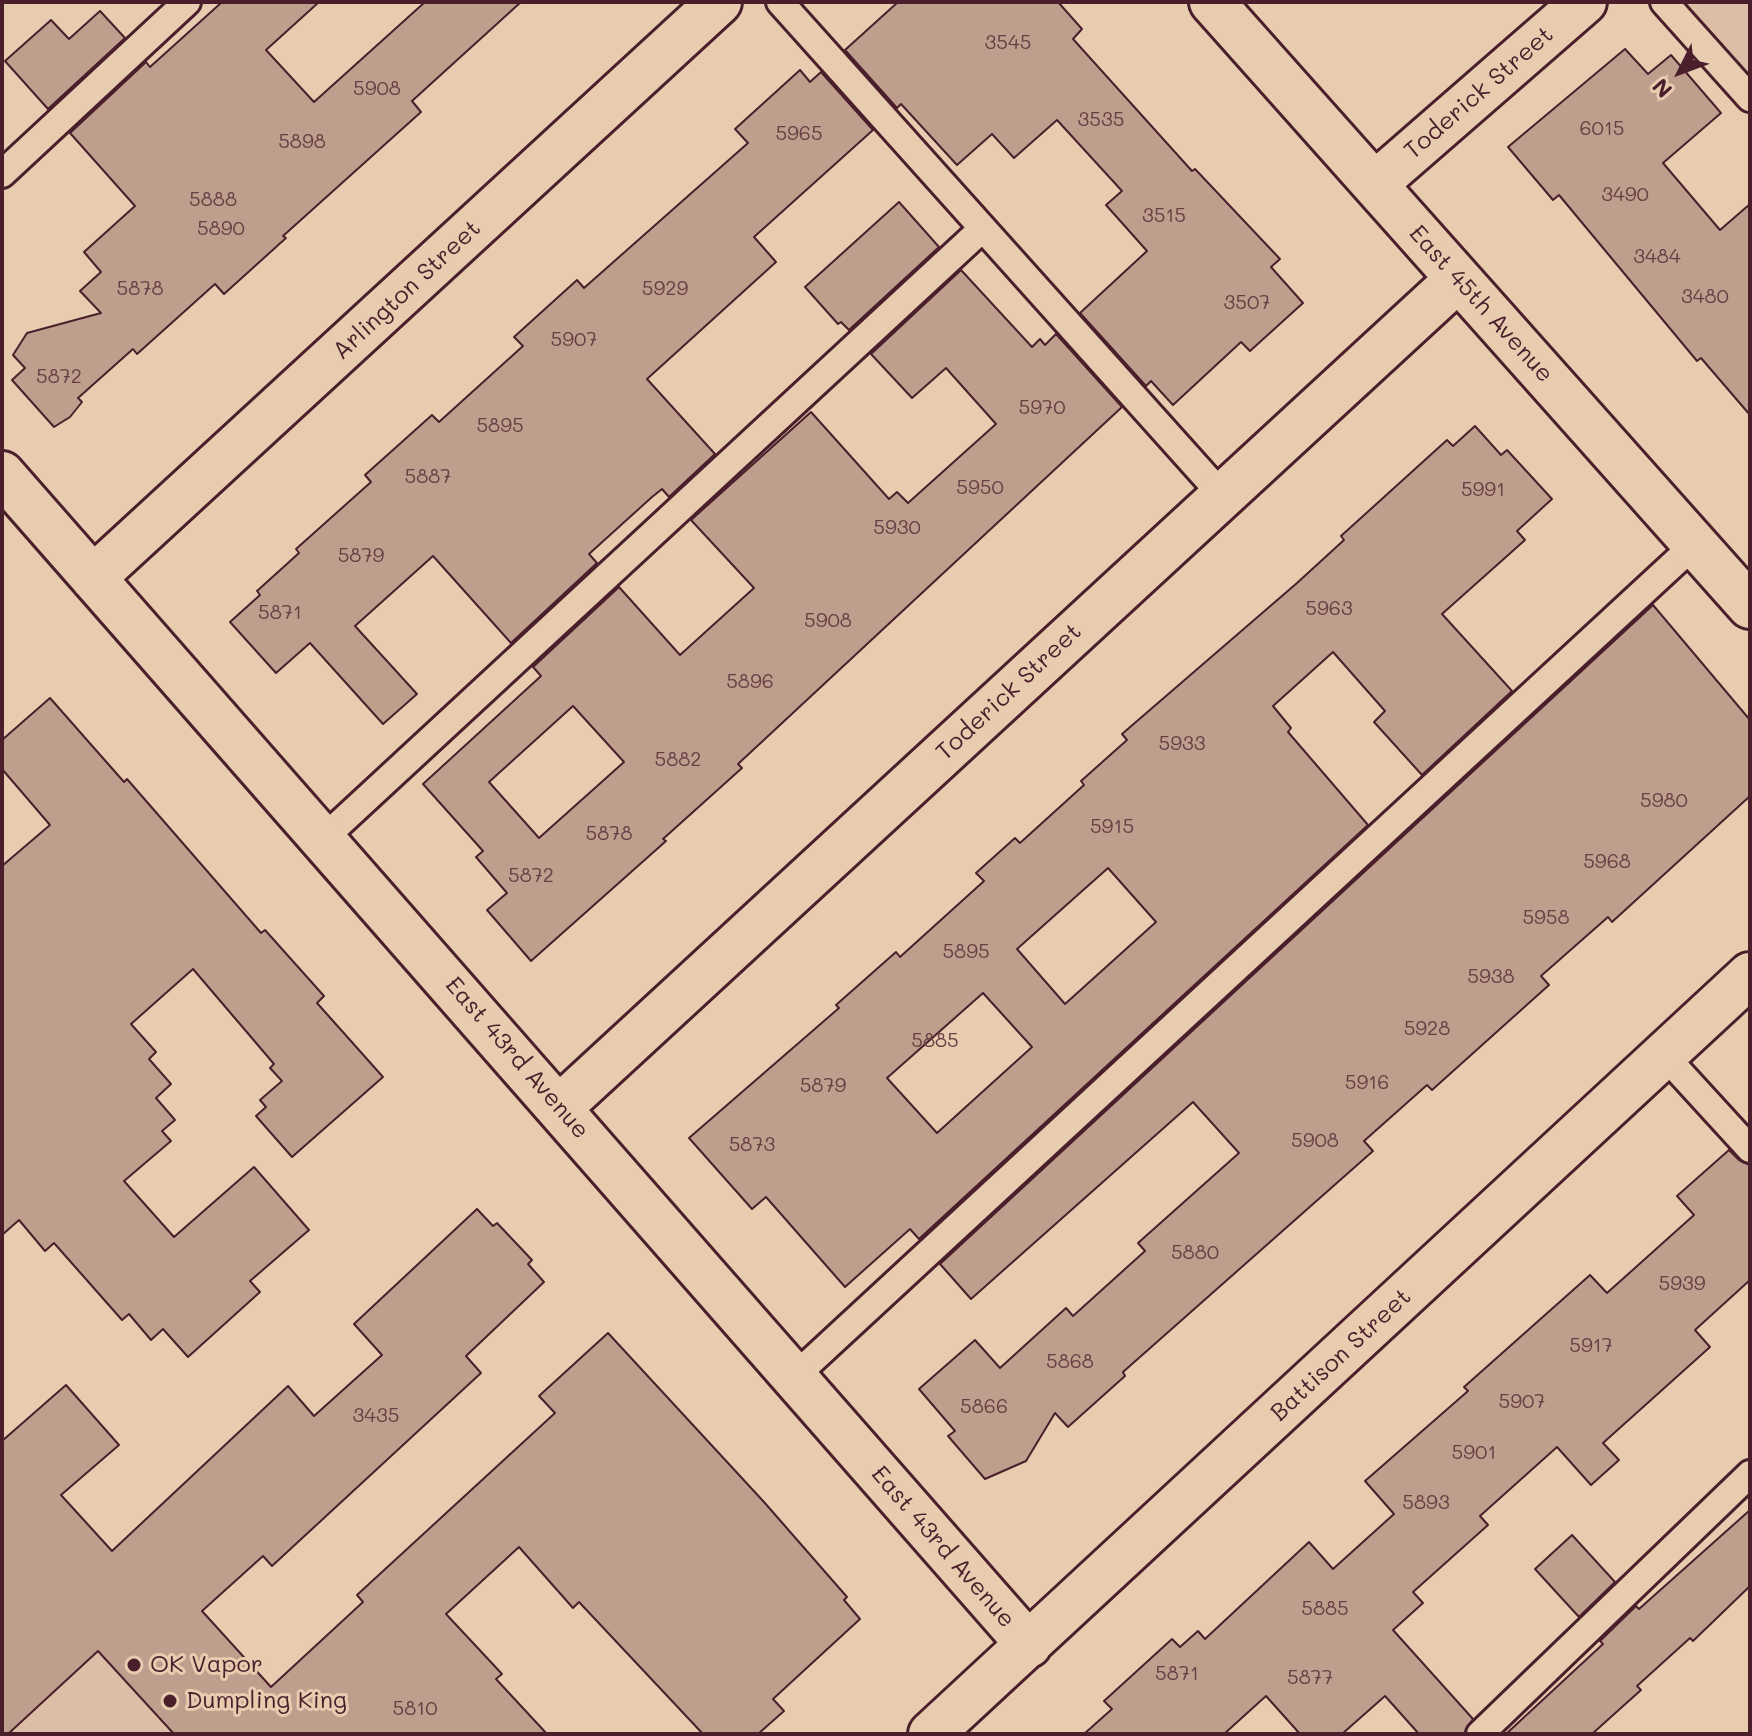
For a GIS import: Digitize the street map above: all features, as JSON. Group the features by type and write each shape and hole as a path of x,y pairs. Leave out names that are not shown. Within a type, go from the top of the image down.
{"street":[{"name":"Arlington Street","path":"93,578 719,2"},
{"name":"East 45th Avenue","path":"1212,2 1750,606"},
{"name":"Toderick Street","path":"1375,184 1584,2"},
{"name":"Toderick Street","path":"560,1107 1458,279"},
{"name":"East 43rd Avenue","path":"2,474 1029,1645"},
{"name":"Battison Street","path":"931,1734 1750,975"}],"lane":[{"path":"2,174 187,2"},
{"path":"780,2 1222,495"},
{"path":"1664,2 1750,98"},
{"path":"324,838 982,229"},
{"path":"794,1377 1695,544"},
{"path":"1664,1055 1750,1149"},
{"path":"1480,1734 1750,1474"}],"shaded area":[{"path":"1685,2 1750,2 1750,98 1674,12"},
{"path":"2,1480 231,1734 2,1734"}],"building":[{"path":"222,2 319,2 266,50 314,102 425,2 521,2 412,101 421,112 283,236 286,238 224,294 215,284 137,354 133,349 78,398 82,402 70,417 54,427 12,380 25,368 13,355 27,333 101,313 80,291 101,272 84,252 135,206 70,133 146,62 150,67"},
{"path":"898,2 1058,2 1082,29 1073,39 1192,171 1195,169 1280,259 1271,267 1303,303 1250,351 1241,342 1173,405 1151,381 1146,386 1080,313 1147,251 1106,205 1122,191 1057,120 1014,158 992,134 957,165 901,104 897,108 845,50"},
{"path":"100,11 125,38 48,109 5,61 51,20 69,39"},
{"path":"1625,49 1648,74 1671,55 1721,113 1663,163 1720,230 1750,204 1750,415 1701,358 1697,361 1559,195 1553,200 1508,147"},
{"path":"800,70 810,82 821,72 873,130 754,237 776,262 647,379 715,454 669,497 662,489 589,554 597,563 511,643 433,556 355,626 417,694 383,724 310,643 276,673 230,622 260,595 257,591 299,553 296,549 371,482 365,475 432,415 439,422 523,346 514,337 577,280 584,288 748,143 735,129"},
{"path":"899,202 939,247 849,330 841,322 838,324 805,287"},
{"path":"961,270 1032,347 1040,339 1045,345 1056,334 1122,407 738,764 742,768 663,839 666,841 531,961 487,910 507,893 476,857 483,851 423,784 541,676 533,667 619,587 680,655 754,588 691,520 811,412 889,499 897,492 908,503 996,424 946,368 912,398 871,354","holes":["573,706 624,762 539,838 489,782"]},
{"path":"1475,426 1501,455 1507,450 1552,499 1517,531 1525,540 1442,614 1512,691 1422,775 1374,722 1385,711 1333,652 1273,706 1291,728 1288,732 1368,825 919,1239 910,1229 845,1287 766,1197 752,1209 689,1138 839,1008 836,1005 896,952 900,957 984,881 976,873 1015,838 1020,843 1084,785 1081,781 1127,740 1122,734 1297,583 1344,540 1341,536 1447,440 1453,446","holes":["1108,868 1156,922 1065,1004 1017,949","983,993 1032,1047 937,1133 887,1078"]},
{"path":"1653,605 1750,720 1750,796 1612,922 1608,917 1541,976 1549,985 1432,1090 1427,1085 1364,1141 1373,1151 1123,1372 1125,1376 1068,1427 1055,1413 1026,1461 985,1479 948,1436 955,1431 919,1389 975,1340 1000,1368 1066,1308 1073,1316 1145,1251 1138,1243 1239,1153 1193,1102 971,1299 940,1264"},
{"path":"50,698 124,782 127,779 261,933 265,930 324,996 317,1003 383,1077 292,1157 256,1116 266,1107 260,1100 282,1081 270,1068 274,1064 193,969 131,1024 156,1052 149,1059 171,1084 156,1098 175,1120 162,1131 171,1141 124,1181 174,1237 254,1167 309,1230 250,1281 260,1292 188,1357 163,1329 151,1340 129,1314 122,1320 54,1243 45,1251 19,1220 2,1235 2,866 50,825 2,769 2,740"},
{"path":"1729,1150 1750,1165 1750,1280 1695,1330 1710,1347 1603,1443 1619,1460 1591,1485 1557,1447 1480,1516 1488,1525 1413,1592 1423,1603 1393,1630 1473,1719 1464,1734 1419,1734 1385,1696 1342,1734 1300,1734 1266,1696 1224,1734 1084,1734 1112,1709 1104,1701 1172,1639 1180,1647 1198,1631 1205,1639 1309,1542 1333,1569 1394,1514 1365,1481 1468,1391 1464,1387 1590,1275 1607,1293 1694,1215 1677,1196"},
{"path":"477,1209 493,1226 497,1223 532,1260 528,1264 544,1282 466,1356 481,1373 272,1566 263,1556 202,1611 271,1687 363,1602 357,1595 555,1413 539,1396 608,1333 764,1502 847,1597 844,1600 860,1619 773,1699 784,1711 758,1734 703,1734 579,1602 573,1608 519,1547 446,1614 502,1674 496,1679 547,1734 174,1734 98,1651 8,1734 2,1734 2,1441 66,1385 119,1445 61,1495 112,1551 288,1386 314,1416 382,1355 354,1324"},
{"path":"1750,1510 1750,1586 1693,1641 1690,1638 1637,1686 1641,1690 1592,1734 1506,1734 1603,1644 1600,1641 1636,1606 1639,1609"},
{"path":"1572,1535 1615,1582 1579,1617 1535,1569"}],"place":[{"name":"OK Vapor","path":"134,1665"},
{"name":"Dumpling King","path":"170,1701"}]}
